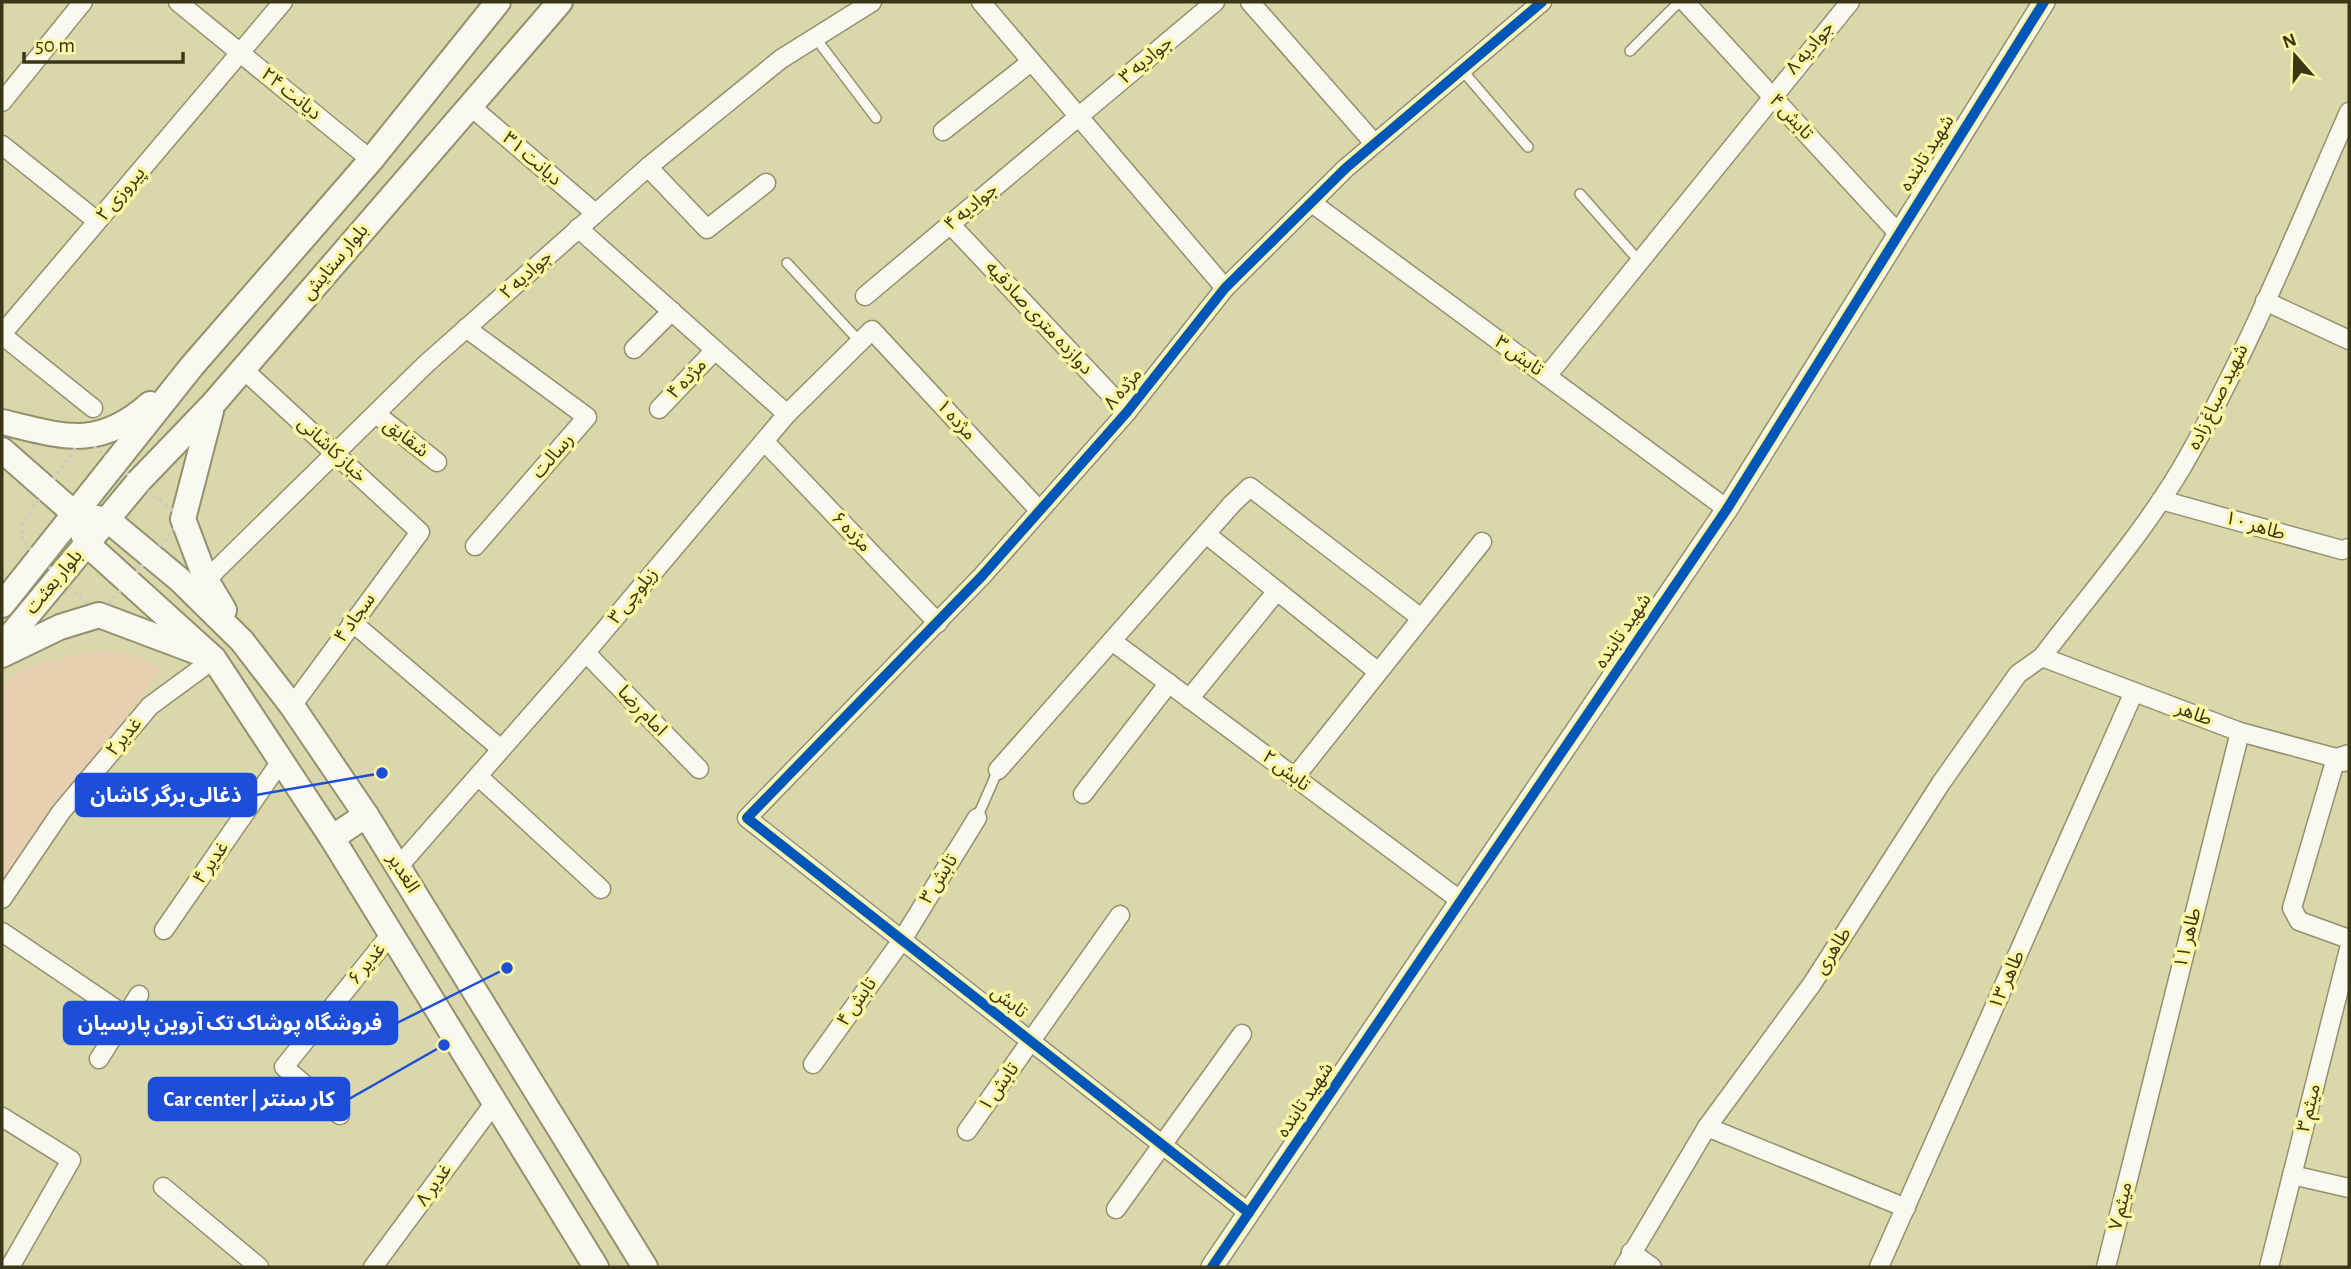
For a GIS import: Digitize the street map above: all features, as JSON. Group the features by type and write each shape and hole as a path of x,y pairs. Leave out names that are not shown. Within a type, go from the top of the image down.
{"main road":[{"name":"بلوار ستایش","path":"75,514 192,366 371,160 498,2"},
{"name":"بلوار ستایش","path":"108,520 139,481 213,404 560,2"},
{"path":"306,235 336,259"},
{"path":"2,422 83,438 108,432 135,417 192,366"},
{"path":"213,404 194,467 183,519 206,580 242,641"},
{"path":"2,450 75,514 87,544 130,580 214,659 332,838 596,1267"},
{"path":"75,514 108,520"},
{"name":"بلوار بعثت","path":"2,605 75,514"},
{"name":"بلوار بعثت","path":"2,646 108,520"},
{"name":"الغدیر","path":"108,520 152,555 242,641 292,706 399,866 645,1267"},
{"path":"2,654 60,627 99,615 214,659"},
{"path":"332,838 366,815"}],"street":[{"path":"2,102 83,2"},
{"name":"دیانت ۲۴","path":"178,2 371,160"},
{"name":"پیروزی ۲","path":"2,335 283,2"},
{"name":"جوادیه ۲","path":"206,580 466,328 648,167 749,83 814,36 872,2"},
{"path":"981,2 1225,288"},
{"name":"جوادیه ۳","path":"1077,117 1215,2"},
{"path":"1250,2 1374,143"},
{"name":"مژده ۸","path":"747,818 937,623 1040,510 1127,412 1225,288 1374,143 1542,2"},
{"name":"تابش ۴","path":"1685,2 1898,232"},
{"name":"جوادیه ۸","path":"1547,376 1771,95 1850,2"},
{"name":"شهید تابنده","path":"1212,1267 1727,509 2044,2"},
{"path":"943,131 1031,62"},
{"name":"دیانت ۳۱","path":"469,105 595,213"},
{"name":"شهید صباغ زاده","path":"2042,657 2161,500 2190,454 2265,301 2349,112"},
{"name":"جوادیه ۴","path":"864,296 1077,117"},
{"path":"2,145 97,222"},
{"path":"648,167 707,229 766,183"},
{"name":"تابش ۳","path":"1312,203 1727,509"},
{"name":"دوازده متری صادقیه","path":"950,224 1127,412"},
{"path":"578,228 787,414"},
{"path":"2265,301 2349,340"},
{"path":"634,349 671,311"},
{"name":"رسالت","path":"466,328 587,416 475,546"},
{"path":"2,335 93,408"},
{"name":"زیلوچی ۳","path":"399,866 586,653 787,414 866,336"},
{"name":"مژده ۱","path":"866,336 1040,510"},
{"name":"مژده ۴","path":"659,409 715,350"},
{"name":"خباز کاشانی","path":"243,369 419,532"},
{"name":"شقایق","path":"376,414 437,462"},
{"name":"مژده ۶","path":"764,441 937,623"},
{"path":"998,770 1250,487 1421,618"},
{"name":"طاهر ۱۰","path":"2161,500 2342,550 2349,548"},
{"name":"سجاد ۴","path":"292,706 419,532"},
{"path":"1206,534 1377,671"},
{"path":"1294,777 1482,542"},
{"path":"1189,699 1277,591"},
{"path":"352,622 501,749"},
{"name":"تابش ۲","path":"1112,641 1461,901"},
{"name":"امام رضا","path":"586,653 699,769"},
{"name":"طاهر","path":"2042,657 2240,732 2345,759"},
{"name":"طاهری","path":"1627,1259 1707,1126 1812,984 1941,782 2018,674 2042,657"},
{"name":"غدیر۲","path":"2,899 61,812 150,706 214,659"},
{"path":"1083,794 1169,683"},
{"name":"طاهر ۱۳","path":"1879,1267 2134,692"},
{"name":"طاهر ۱۱","path":"2136,1144 2240,732"},
{"path":"2345,759 2292,908 2294,917 2299,922 2349,939"},
{"name":"غدیر ۴","path":"164,930 281,761"},
{"path":"478,776 601,889"},
{"name":"تابش","path":"747,818 1249,1213"},
{"name":"تابش ۳","path":"902,940 977,818"},
{"path":"1031,1042 1120,915"},
{"path":"2,932 127,1016"},
{"name":"غدیر ۶","path":"340,1115 284,1067 391,934"},
{"name":"تابش ۴","path":"813,1064 902,940"},
{"name":"میثم ۳","path":"2269,1267 2349,949"},
{"path":"99,1059 139,995"},
{"path":"1116,1209 1242,1034"},
{"name":"تابش ۱","path":"967,1131 1031,1042"},
{"name":"غدیر ۸","path":"373,1267 495,1102"},
{"path":"2,1117 71,1160 10,1267"},
{"path":"1707,1126 1906,1208"},
{"name":"میثم ۷","path":"2106,1267 2136,1144"},
{"path":"2292,1175 2349,1188"},
{"path":"163,1187 259,1267"},
{"path":"1627,1259 1652,1267"}],"lane":[{"path":"1630,51 1679,2"},
{"path":"814,36 876,118"},
{"path":"1462,70 1528,147"},
{"path":"1580,194 1639,261"},
{"path":"787,263 866,336"},
{"path":"977,818 998,770"}],"path":[{"path":"39,557 99,615 183,519 139,481"}],"shaded area":[{"path":"114,652 137,656 162,668 2,883 2,688 17,670 82,653"}],"cycle path":[{"path":"1249,1213 747,818 982,576 1127,412 1225,288 1346,168 1542,2"},
{"path":"1212,1267 1727,509 2044,2"}],"place":[{"name":"ذغالی برگر کاشان","path":"382,773"},
{"name":"فروشگاه پوشاک تک آروین پارسیان","path":"507,968"},
{"name":"Car center | کار سنتر","path":"444,1045"}]}
